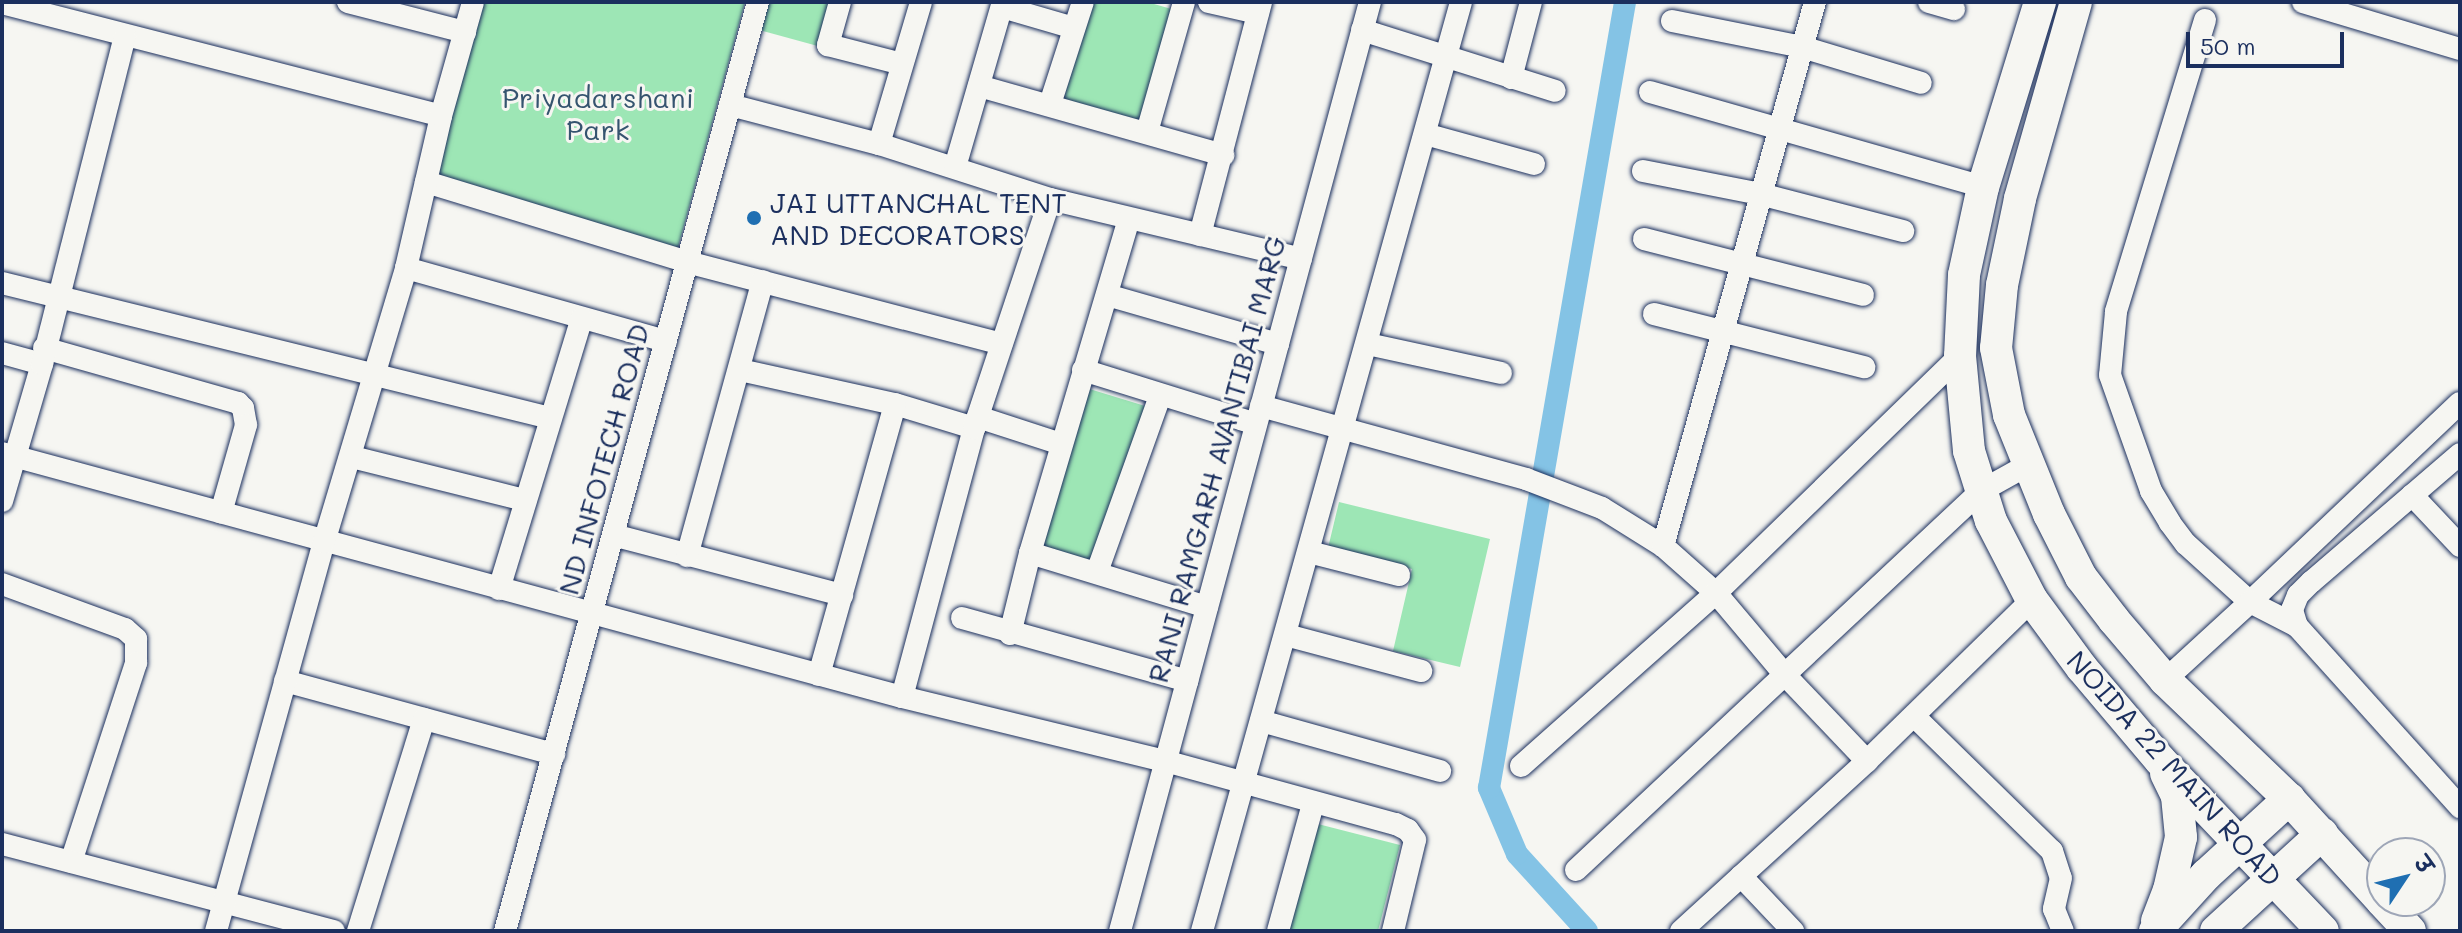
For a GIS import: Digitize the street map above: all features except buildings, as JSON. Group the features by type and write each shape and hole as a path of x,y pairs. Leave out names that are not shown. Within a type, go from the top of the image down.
{"street":[{"path":"348,2 465,32"},
{"path":"216,931 324,542 352,457 406,268 441,116 473,2"},
{"name":"ND INFOTECH ROAD","path":"505,931 758,2"},
{"path":"840,2 828,45 902,64"},
{"path":"879,144 921,2"},
{"path":"1050,104 1083,2"},
{"path":"1147,132 1184,2"},
{"path":"1200,235 1259,8 1209,2"},
{"name":"RANI RAMGARH AVANTIBAI MARG","path":"1120,931 1370,2"},
{"path":"1202,931 1461,2"},
{"path":"1511,78 1531,2"},
{"path":"1663,546 1721,329 1742,265 1815,2"},
{"path":"1929,2 1954,9"},
{"name":"NOIDA 22 MAIN ROAD","path":"2076,2 2020,199 2002,285 1996,348 2009,415 2028,465 2081,577 2165,680 2289,799 2366,883"},
{"path":"2303,2 2353,10 2460,49"},
{"path":"2,3 441,116"},
{"path":"955,167 1003,4 1074,28"},
{"name":"NOIDA 22 MAIN ROAD","path":"2038,4 1983,187 1964,275 1960,356 1969,451 1981,491 1991,521 2032,600 2082,668 2160,760 2323,931"},
{"path":"2205,20 2116,312 2110,375 2151,491 2186,544 2250,602 2297,626 2460,807"},
{"path":"1672,21 1802,47 1921,83"},
{"path":"1362,30 1555,91"},
{"path":"2,501 9,455 43,356 125,37"},
{"path":"979,86 1223,155"},
{"path":"1650,92 1983,187"},
{"path":"730,105 879,144 1050,199 1301,259"},
{"path":"1425,134 1534,164"},
{"path":"1643,171 1760,194 1903,231"},
{"path":"426,182 687,262 1001,344"},
{"path":"902,697 976,422 1050,199"},
{"path":"1010,634 1061,444 1129,219"},
{"path":"1644,239 1863,295"},
{"path":"406,268 666,341"},
{"path":"687,556 763,281"},
{"path":"2,283 375,378 550,418"},
{"path":"1107,295 1278,344"},
{"path":"1654,314 1864,367"},
{"path":"499,589 582,318"},
{"path":"1368,344 1501,373"},
{"path":"2,353 43,356 238,403 243,408 246,425 221,513"},
{"path":"1521,766 1716,593 1960,356"},
{"path":"740,370 1061,444"},
{"path":"1083,370 1160,396 1343,428 1526,479 1602,508 1663,546 1716,593 1785,675 1867,761"},
{"path":"1097,572 1160,396"},
{"path":"2165,680 2460,403"},
{"path":"819,675 895,404"},
{"path":"2297,626 2292,610 2298,595 2460,454"},
{"path":"9,455 819,675 1165,761 1313,804 1396,824 1408,830 1415,840 1393,931"},
{"path":"352,457 524,500"},
{"path":"1576,870 1981,491 2028,465"},
{"path":"2412,495 2460,546"},
{"path":"613,535 842,595"},
{"path":"1309,552 1399,575"},
{"path":"1030,553 1207,607"},
{"path":"2,584 125,629 136,639 136,663 71,862"},
{"path":"1681,931 1867,761 2032,600"},
{"path":"962,618 1010,634 1187,681"},
{"path":"1286,635 1421,671"},
{"path":"285,681 554,754"},
{"path":"1914,716 2052,851 2061,878 2054,909 2063,931"},
{"path":"358,931 424,719"},
{"path":"1261,721 1440,771"},
{"path":"2154,931 2169,890 2181,837 2177,796 2160,760"},
{"path":"2154,931 2239,844 2289,799"},
{"path":"1278,931 1313,804"},
{"path":"2216,931 2322,834"},
{"path":"2,844 334,931"},
{"path":"1741,876 1793,931"}],"green space":[{"name":"Priyadarshani Park","path":"482,2 745,2 676,255 435,176"},
{"path":"764,2 837,2 825,48 756,29"},
{"path":"1091,2 1147,2 1175,10 1139,135 1060,112"},
{"path":"1083,387 1151,408 1098,582 1030,561"},
{"path":"1339,502 1490,539 1460,667 1393,651 1412,569 1328,548"},
{"path":"1314,823 1400,845 1378,931 1286,931"}],"waterway":[{"path":"1587,931 1517,854 1489,788 1625,2"}],"place":[{"name":"JAI UTTANCHAL TENT AND DECORATORS","path":"754,218"}]}
